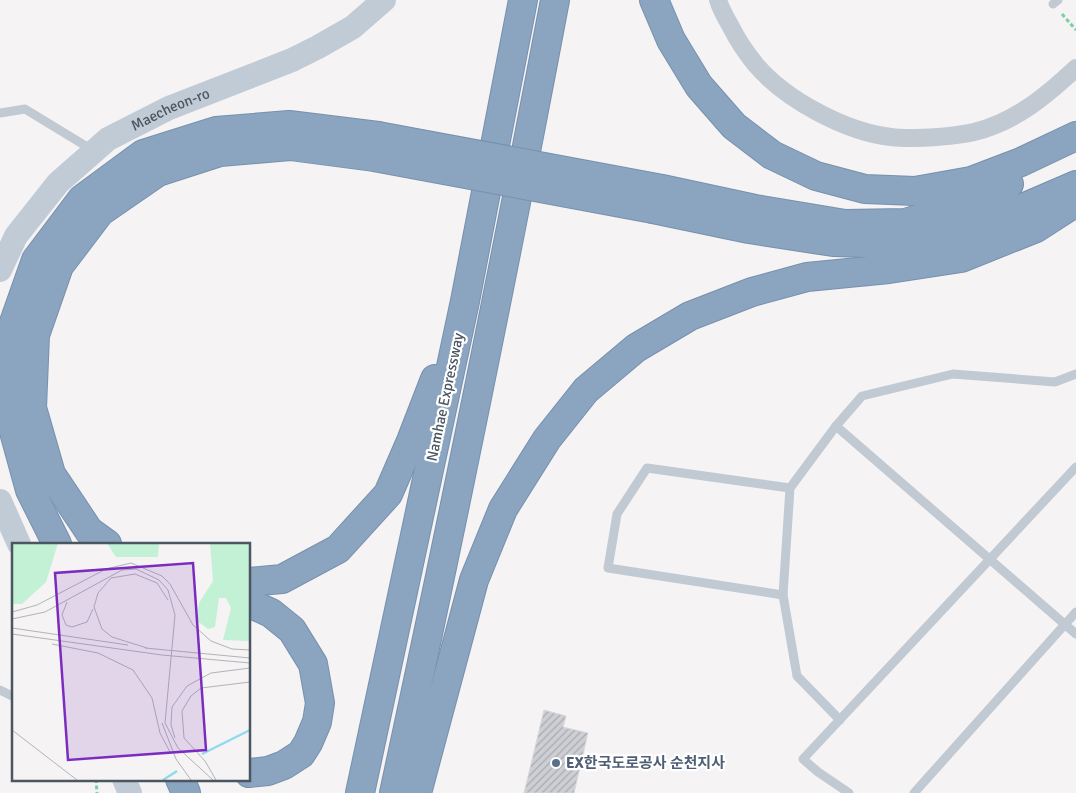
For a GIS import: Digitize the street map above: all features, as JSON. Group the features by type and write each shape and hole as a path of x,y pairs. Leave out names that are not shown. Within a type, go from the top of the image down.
{"highway":[{"name":"Namhae Expressway","path":"360,793 465,301 523,0"},
{"name":"Namhae Expressway","path":"394,793 507,251 555,0"},
{"path":"654,0 671,40 698,86 734,126 772,155 816,176 864,189 915,191 971,181 1076,138"},
{"path":"56,543 30,490 8,410 11,332 36,260 82,199 143,154 216,131 289,124 376,146 658,199 755,208 845,224 905,223 961,206 1053,163 1076,138"},
{"path":"106,543 88,531 51,474 32,408 35,335 59,266 100,212 158,172 220,152 290,146 376,146"},
{"path":"658,199 749,229 833,242 902,244 972,230 1076,185"},
{"path":"417,793 474,580 499,518 547,439 586,390 636,348 690,316 743,295 807,277 889,269 961,258 1036,228 1076,202"},
{"path":"250,582 282,579 338,549 388,494 411,441 465,301"},
{"path":"250,602 271,613 292,630 314,664 320,703 317,722 301,754 284,765 268,771 250,773"},
{"path":"180,780 186,793"}],"main road":[{"name":"Maecheon-ro","path":"0,270 16,236 58,183 108,139 169,108 292,60 318,47 354,27 384,0"},
{"path":"0,501 19,543"},
{"path":"124,780 130,793"}],"street":[{"path":"718,0 737,38 757,66 783,90 804,104 842,124 891,137 951,136 974,132 999,124 1015,117 1051,91 1076,68"}],"lane":[{"path":"0,113 25,109 94,151"},
{"path":"840,720 797,676 783,595 790,488 836,426 862,396 953,374 1055,382 1076,374"},
{"path":"836,426 1076,634"},
{"path":"849,793 802,759 1076,467"},
{"path":"783,595 608,568 617,514 647,468 790,488"},
{"path":"914,793 1076,612"},
{"path":"0,690 12,696"}],"path":[{"path":"96,780 98,793"}],"building":[{"name":"EX한국도로공사 순천지사","path":"544,710 566,716 563,727 588,733 574,793 524,793"}],"place":[{"name":"EX한국도로공사 순천지사","path":"556,763"}]}
